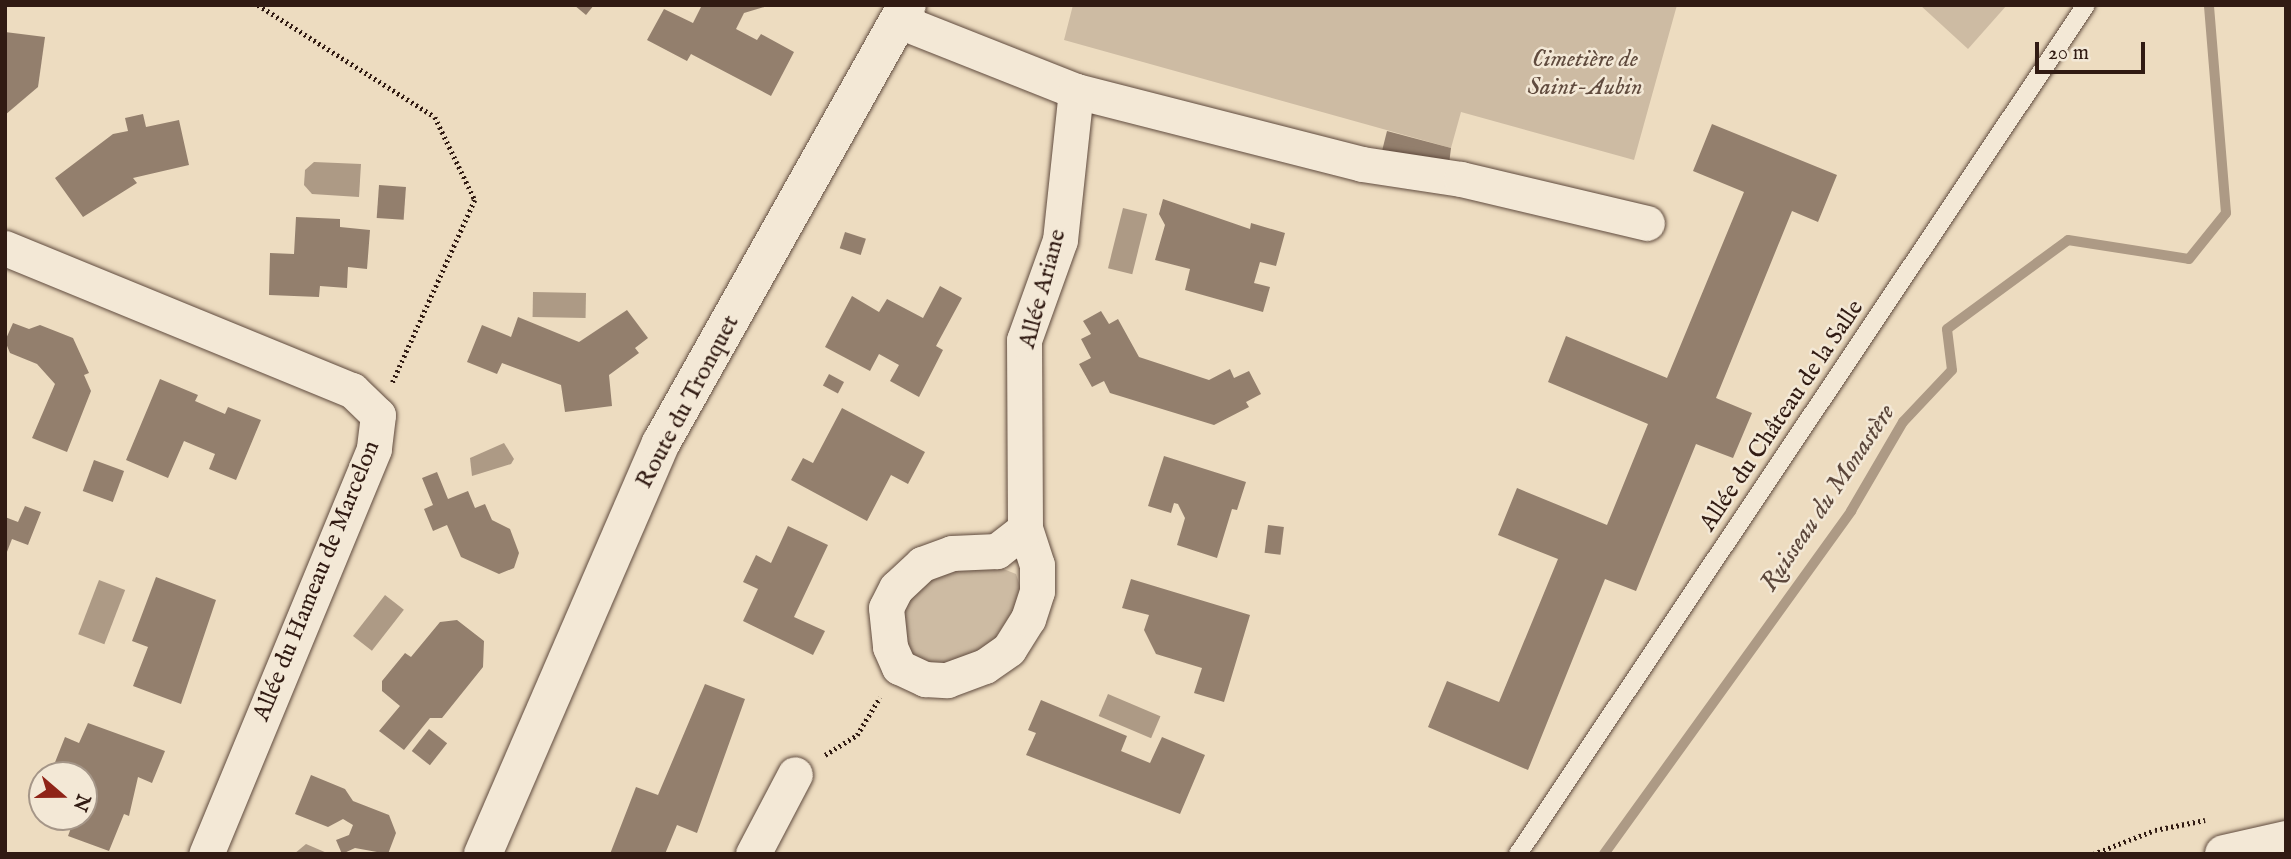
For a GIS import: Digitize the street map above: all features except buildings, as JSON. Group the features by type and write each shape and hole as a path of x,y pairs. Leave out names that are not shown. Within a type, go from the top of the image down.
{"street":[{"path":"903,13 1076,91 1362,164 1461,179 1647,223"},
{"name":"Route du Tronquet","path":"483,854 661,443 903,13"},
{"name":"Allée Ariane","path":"898,667 925,679 947,680 985,666 1009,649 1028,620 1037,592 1037,565 1025,529 1024,340 1060,240 1076,91"},
{"name":"Allée du Hameau de Marcelon","path":"5,248 352,390 378,415 374,449 206,854"},
{"path":"898,667 890,647 886,608 896,588 922,564 952,553 997,551 1025,529"},
{"path":"753,854 795,774"},
{"path":"2224,854 2286,840"}],"lane":[{"name":"Allée du Château de la Salle","path":"1518,854 2086,5"}],"path":[{"path":"258,5 435,117 475,200 378,415"},
{"path":"795,774 858,735 898,667"},
{"path":"2093,854 2155,830 2207,820"}],"green space":[{"name":"Cimetière de Saint-Aubin","path":"1073,5 1677,5 1634,160 1461,112 1451,148 1064,40"},
{"path":"1920,5 2007,5 1968,49"},
{"path":"991,564 1016,574 1023,595 994,640 969,659 948,666 925,662 909,652 901,639 903,605 935,574"}],"shaded area":[{"path":"314,162 361,164 359,197 312,194 304,185 305,170"},
{"path":"1123,208 1147,214 1132,274 1108,268"},
{"path":"533,292 586,293 586,318 533,317"},
{"path":"504,443 514,459 511,464 472,476 470,458"},
{"path":"99,580 125,590 104,644 78,634"},
{"path":"385,595 404,610 372,651 353,636"},
{"path":"1108,694 1160,716 1151,738 1099,716"},
{"path":"306,844 327,853 327,854 294,854"}],"waterway":[{"name":"Ruisseau du Monastère","path":"1604,854 1851,511 1903,422 1952,370 1947,329 2068,240 2189,259 2226,213 2209,5"}]}
